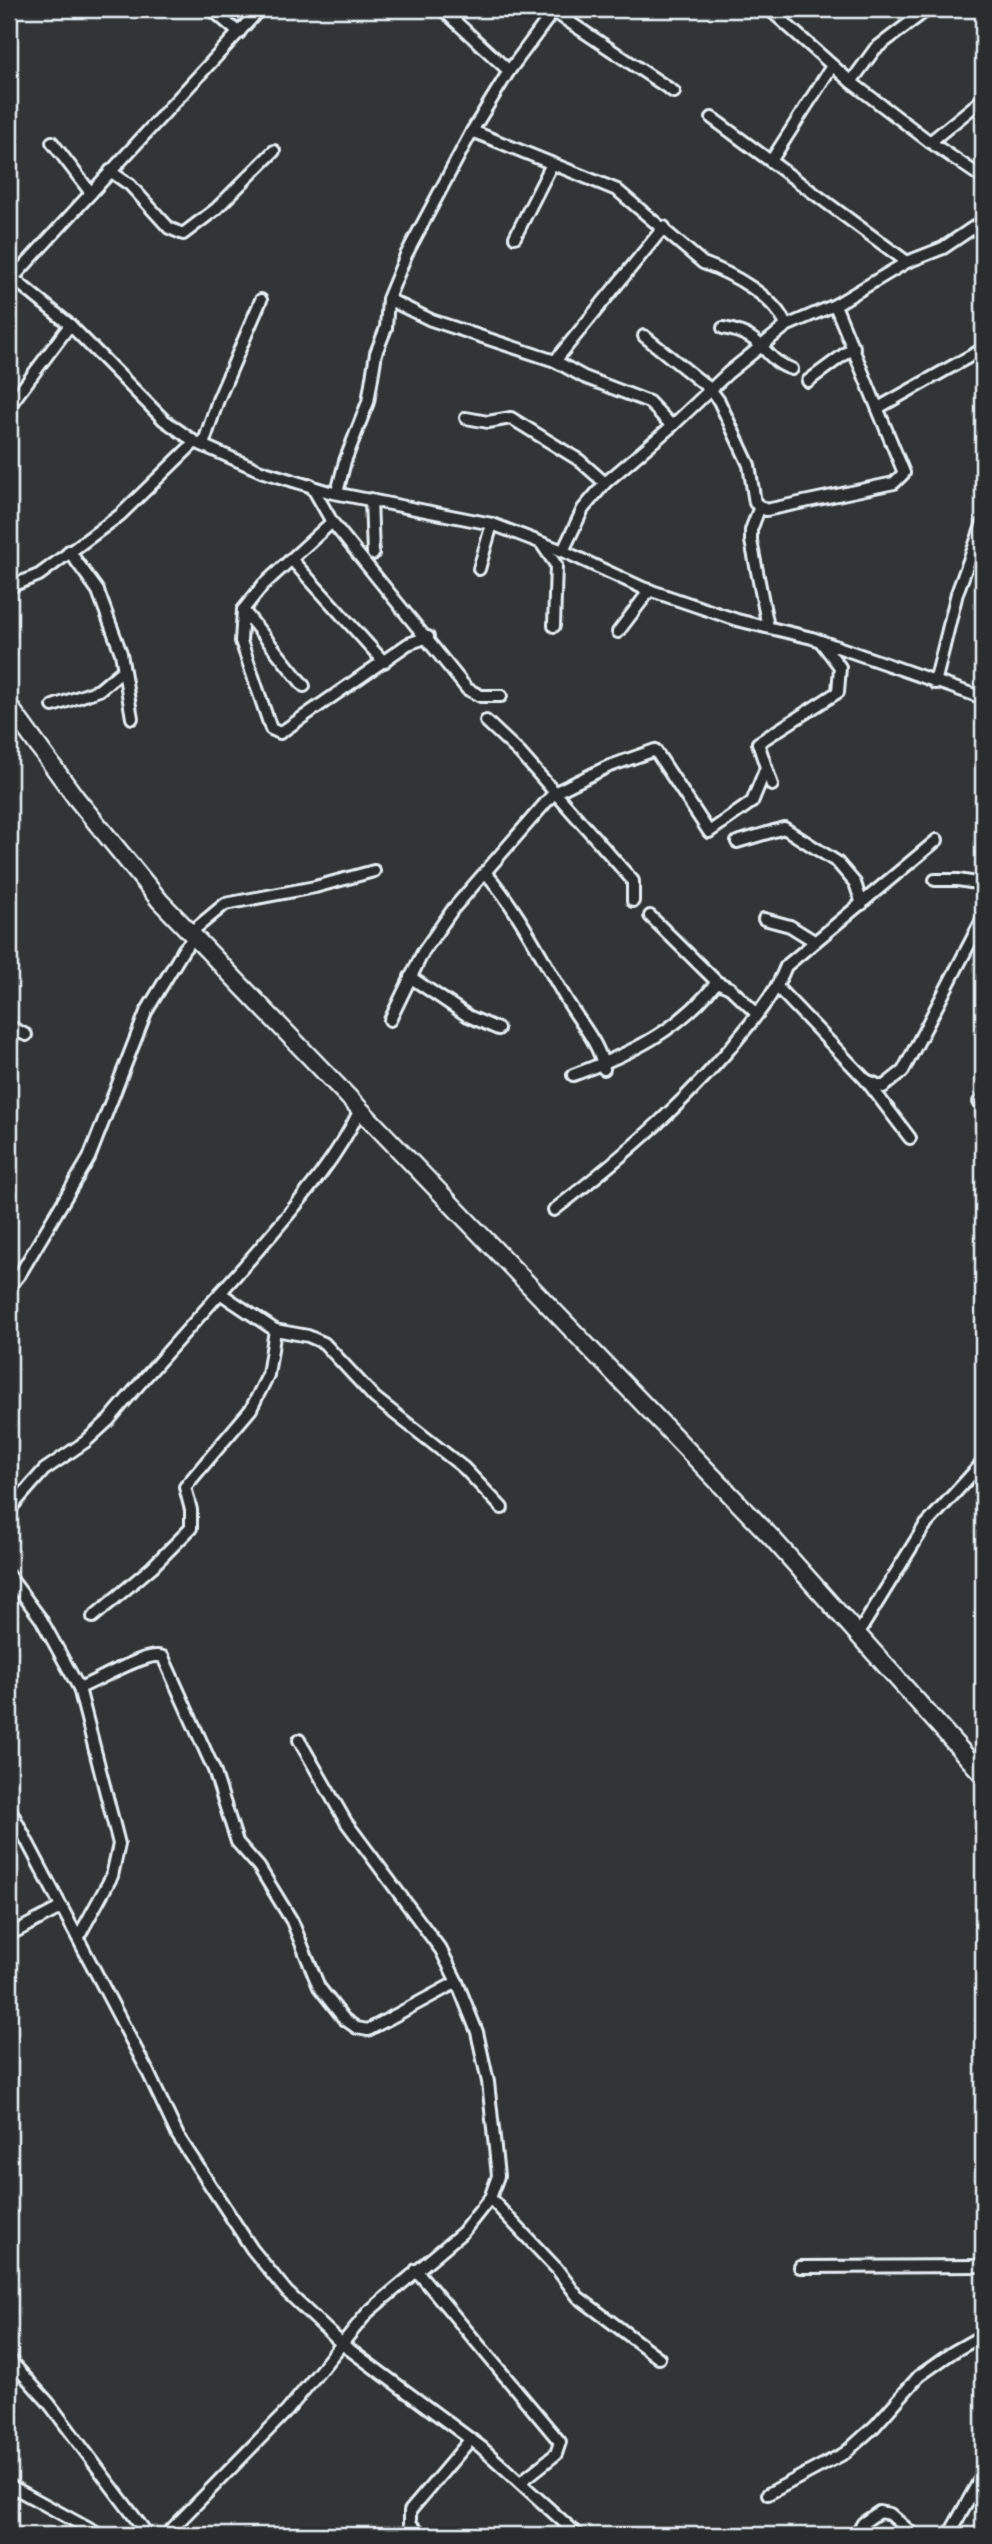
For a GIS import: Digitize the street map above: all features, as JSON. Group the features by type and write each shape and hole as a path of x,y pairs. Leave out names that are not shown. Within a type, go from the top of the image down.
{"street":[{"path":"211,9 239,33"},
{"path":"260,9 11,277 70,325 156,412 199,444 261,471 337,493 492,524 563,551 650,590 737,620 821,642 983,698"},
{"path":"442,9 509,71"},
{"path":"771,9 851,82 983,178"},
{"path":"851,82 875,49 928,9"},
{"path":"337,493 345,461 368,402 376,353 386,328 388,299 406,255 472,131 509,71 554,10 674,92"},
{"path":"771,161 832,66"},
{"path":"930,142 983,99"},
{"path":"712,118 907,262"},
{"path":"472,131 551,166 617,190 664,227 703,263 719,269 769,299 786,326"},
{"path":"52,142 91,193"},
{"path":"110,171 130,185 169,228 183,234 216,209 274,150"},
{"path":"515,236 551,166"},
{"path":"563,551 583,509 605,483 672,426 710,389 786,326 835,305 907,262 943,248 983,221"},
{"path":"555,361 664,227"},
{"path":"388,299 431,320 555,361 584,377 649,402 672,426"},
{"path":"9,587 38,575 120,515 199,444 261,300"},
{"path":"759,509 772,509 899,480 904,473 835,305"},
{"path":"10,405 70,325"},
{"path":"723,328 743,331 763,345 781,366 792,369"},
{"path":"644,336 710,389 724,410 750,465 755,503 759,509"},
{"path":"808,381 853,347"},
{"path":"878,408 983,349"},
{"path":"466,418 488,422 511,418 579,460 605,483"},
{"path":"311,485 332,522 428,637 467,689 481,696 500,696"},
{"path":"371,499 373,554"},
{"path":"759,509 751,530 751,541 768,627"},
{"path":"332,522 253,596 243,610 241,641 267,722 276,733 408,644 428,637"},
{"path":"935,683 957,593 983,523"},
{"path":"479,569 492,524"},
{"path":"541,543 556,565 554,625"},
{"path":"69,551 98,591 121,653 132,718"},
{"path":"291,559 384,662"},
{"path":"618,632 650,590"},
{"path":"243,610 304,686"},
{"path":"772,785 758,743 838,692 840,667 821,642"},
{"path":"53,706 99,690 123,670"},
{"path":"9,706 76,798 192,935 772,1538 983,1775"},
{"path":"486,721 493,725 633,881 633,901"},
{"path":"390,1020 410,977 445,920 554,793 607,767 655,750 709,832 752,802 766,768"},
{"path":"737,842 768,830 784,828 837,862 855,883 862,904"},
{"path":"554,1210 660,1121 724,1057 778,988 786,966 937,840"},
{"path":"9,1285 20,1274 89,1158 146,1012 192,935 225,904 315,887 374,871"},
{"path":"485,872 514,908 568,1002 592,1036 604,1065"},
{"path":"935,880 983,884"},
{"path":"650,916 718,982 730,988 757,1014"},
{"path":"866,1080 883,1087 904,1071 983,918"},
{"path":"764,919 790,926 814,941"},
{"path":"410,977 468,1016 498,1029"},
{"path":"573,1075 604,1065 670,1030 698,1006 718,982"},
{"path":"778,988 866,1080 910,1138"},
{"path":"9,1027 26,1035"},
{"path":"9,1510 44,1470 85,1442 109,1420 310,1190 335,1155 361,1108"},
{"path":"220,1293 275,1330 324,1343 375,1398 464,1468 502,1508"},
{"path":"93,1617 112,1603 191,1528 191,1510 185,1487 251,1409 268,1375 275,1330"},
{"path":"858,1634 924,1527 983,1462"},
{"path":"9,1576 41,1619 79,1688 119,1844 112,1876 79,1936"},
{"path":"79,1688 102,1680 144,1657 156,1654 163,1657 214,1770 237,1842 259,1867 275,1898 292,1921 319,1987 345,2019 357,2028 369,2030 457,1982"},
{"path":"166,2535 287,2411 368,2312 463,2232 490,2198 498,2176 488,2082 477,2032 457,1982 441,1950 346,1822 299,1740"},
{"path":"9,1807 79,1936 178,2136 252,2249 287,2292 342,2344 471,2439 522,2481 578,2535"},
{"path":"9,1935 62,1907"},
{"path":"490,2198 557,2269 578,2297 659,2358"},
{"path":"800,2267 983,2266"},
{"path":"416,2270 560,2442 556,2454 522,2481"},
{"path":"768,2494 845,2453 875,2426 919,2376 953,2351 983,2335"},
{"path":"9,2359 48,2402 148,2535"},
{"path":"421,2535 410,2523 410,2511 471,2439"},
{"path":"949,2535 983,2474"},
{"path":"9,2485 100,2535"},
{"path":"856,2535 863,2523 878,2512 890,2514 914,2535"}]}
